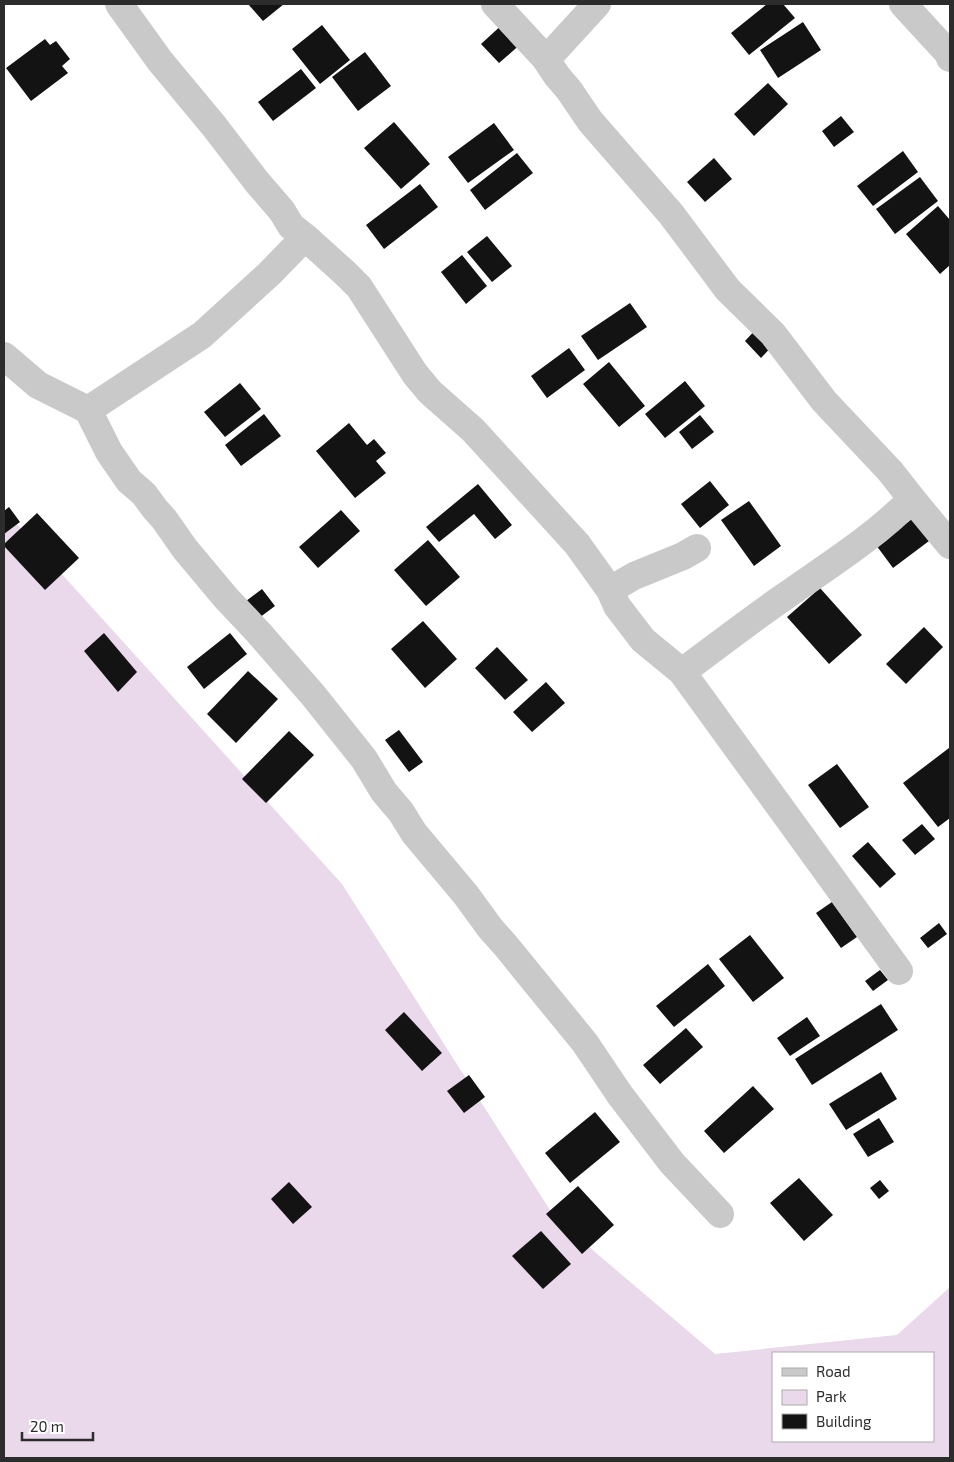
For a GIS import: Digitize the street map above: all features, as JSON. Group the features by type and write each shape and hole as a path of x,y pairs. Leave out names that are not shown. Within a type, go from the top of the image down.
{"street":[{"path":"120,4 160,61 257,182 282,210 291,226 360,287 414,374 430,392 474,430 520,480 576,544 610,590 617,606 643,640 682,672 899,971"},
{"path":"494,4 545,58 590,121 670,214 728,290 773,334 824,401 890,471 950,545"},
{"path":"545,58 554,51 597,4"},
{"path":"903,4 948,53 950,58"},
{"path":"88,410 202,335 269,274 305,237"},
{"path":"4,356 38,385 88,410 110,452 129,481 144,494 185,549 220,591 313,694 364,759 384,792 401,812 414,833 585,1043 620,1095 672,1163 720,1214"},
{"path":"682,672 784,597 854,549 891,520 912,500"},
{"path":"610,590 634,576 683,556 696,548"}],"green space":[{"path":"4,510 342,884 555,1218 715,1354 897,1335 950,1287 950,1458 4,1458"}],"building":[{"path":"248,4 284,4 263,21"},
{"path":"767,4 783,4 795,18 749,55 731,33"},
{"path":"505,22 523,42 499,63 481,44"},
{"path":"803,22 821,50 778,78 760,50"},
{"path":"322,25 350,60 320,84 292,49"},
{"path":"45,39 50,45 56,41 70,59 62,66 68,73 31,101 6,68"},
{"path":"365,52 391,86 358,111 332,77"},
{"path":"301,69 316,88 273,121 258,102"},
{"path":"768,83 788,104 754,136 734,114"},
{"path":"841,116 854,132 834,147 822,131"},
{"path":"394,122 430,164 401,189 364,148"},
{"path":"494,123 514,150 468,183 448,157"},
{"path":"903,151 918,172 873,206 857,186"},
{"path":"517,153 533,173 485,210 470,190"},
{"path":"714,158 732,179 705,202 687,182"},
{"path":"920,177 938,201 895,234 876,209"},
{"path":"420,184 438,207 384,249 366,225"},
{"path":"938,206 950,220 950,265 940,274 906,234"},
{"path":"487,236 512,266 492,282 467,252"},
{"path":"462,255 487,286 466,304 441,272"},
{"path":"630,303 647,327 598,360 581,336"},
{"path":"758,327 775,343 761,358 745,341"},
{"path":"569,348 585,370 547,398 531,376"},
{"path":"609,362 645,406 619,427 583,384"},
{"path":"685,381 705,406 665,438 645,414"},
{"path":"240,383 261,409 225,437 204,412"},
{"path":"264,414 281,436 241,466 225,445"},
{"path":"700,415 714,432 692,449 679,432"},
{"path":"349,423 367,445 374,439 386,453 376,461 386,473 355,498 316,451"},
{"path":"710,481 729,505 700,528 681,504"},
{"path":"478,484 512,525 495,539 474,514 439,542 426,527"},
{"path":"749,501 781,546 754,566 721,520"},
{"path":"9,507 20,522 4,534 4,511"},
{"path":"341,510 360,531 318,568 299,547"},
{"path":"37,513 79,558 45,590 4,546"},
{"path":"912,519 929,541 893,568 876,545"},
{"path":"428,540 460,577 426,606 394,570"},
{"path":"820,588 862,635 829,664 787,617"},
{"path":"262,589 275,606 259,618 246,601"},
{"path":"423,621 457,659 425,688 391,649"},
{"path":"924,627 943,647 906,684 886,664"},
{"path":"104,633 137,672 118,692 84,651"},
{"path":"230,633 247,654 204,689 187,667"},
{"path":"497,647 528,680 505,700 475,668"},
{"path":"248,671 278,699 236,743 207,714"},
{"path":"546,682 565,703 532,732 513,712"},
{"path":"399,730 423,762 409,772 385,740"},
{"path":"289,731 314,755 266,803 242,779"},
{"path":"949,748 950,818 938,827 903,783"},
{"path":"837,764 869,807 840,828 808,785"},
{"path":"922,824 935,839 915,855 902,840"},
{"path":"868,842 896,874 880,888 852,856"},
{"path":"832,902 857,937 841,948 816,913"},
{"path":"939,923 947,934 928,948 920,938"},
{"path":"750,935 784,978 753,1002 719,959"},
{"path":"708,964 725,986 674,1027 656,1006"},
{"path":"880,970 888,980 873,991 865,981"},
{"path":"881,1004 898,1030 812,1085 795,1059"},
{"path":"404,1012 442,1053 422,1071 385,1030"},
{"path":"807,1017 820,1036 790,1056 777,1038"},
{"path":"686,1028 703,1047 660,1084 643,1065"},
{"path":"881,1072 897,1099 846,1130 829,1104"},
{"path":"469,1075 485,1097 464,1113 447,1091"},
{"path":"753,1086 774,1109 724,1153 704,1131"},
{"path":"595,1112 620,1142 570,1183 545,1153"},
{"path":"879,1118 894,1142 868,1157 853,1134"},
{"path":"799,1178 833,1215 804,1241 770,1203"},
{"path":"880,1180 889,1191 879,1199 870,1188"},
{"path":"289,1182 312,1207 293,1224 271,1199"},
{"path":"578,1186 614,1225 582,1254 546,1214"},
{"path":"541,1231 571,1264 543,1289 512,1256"}]}
